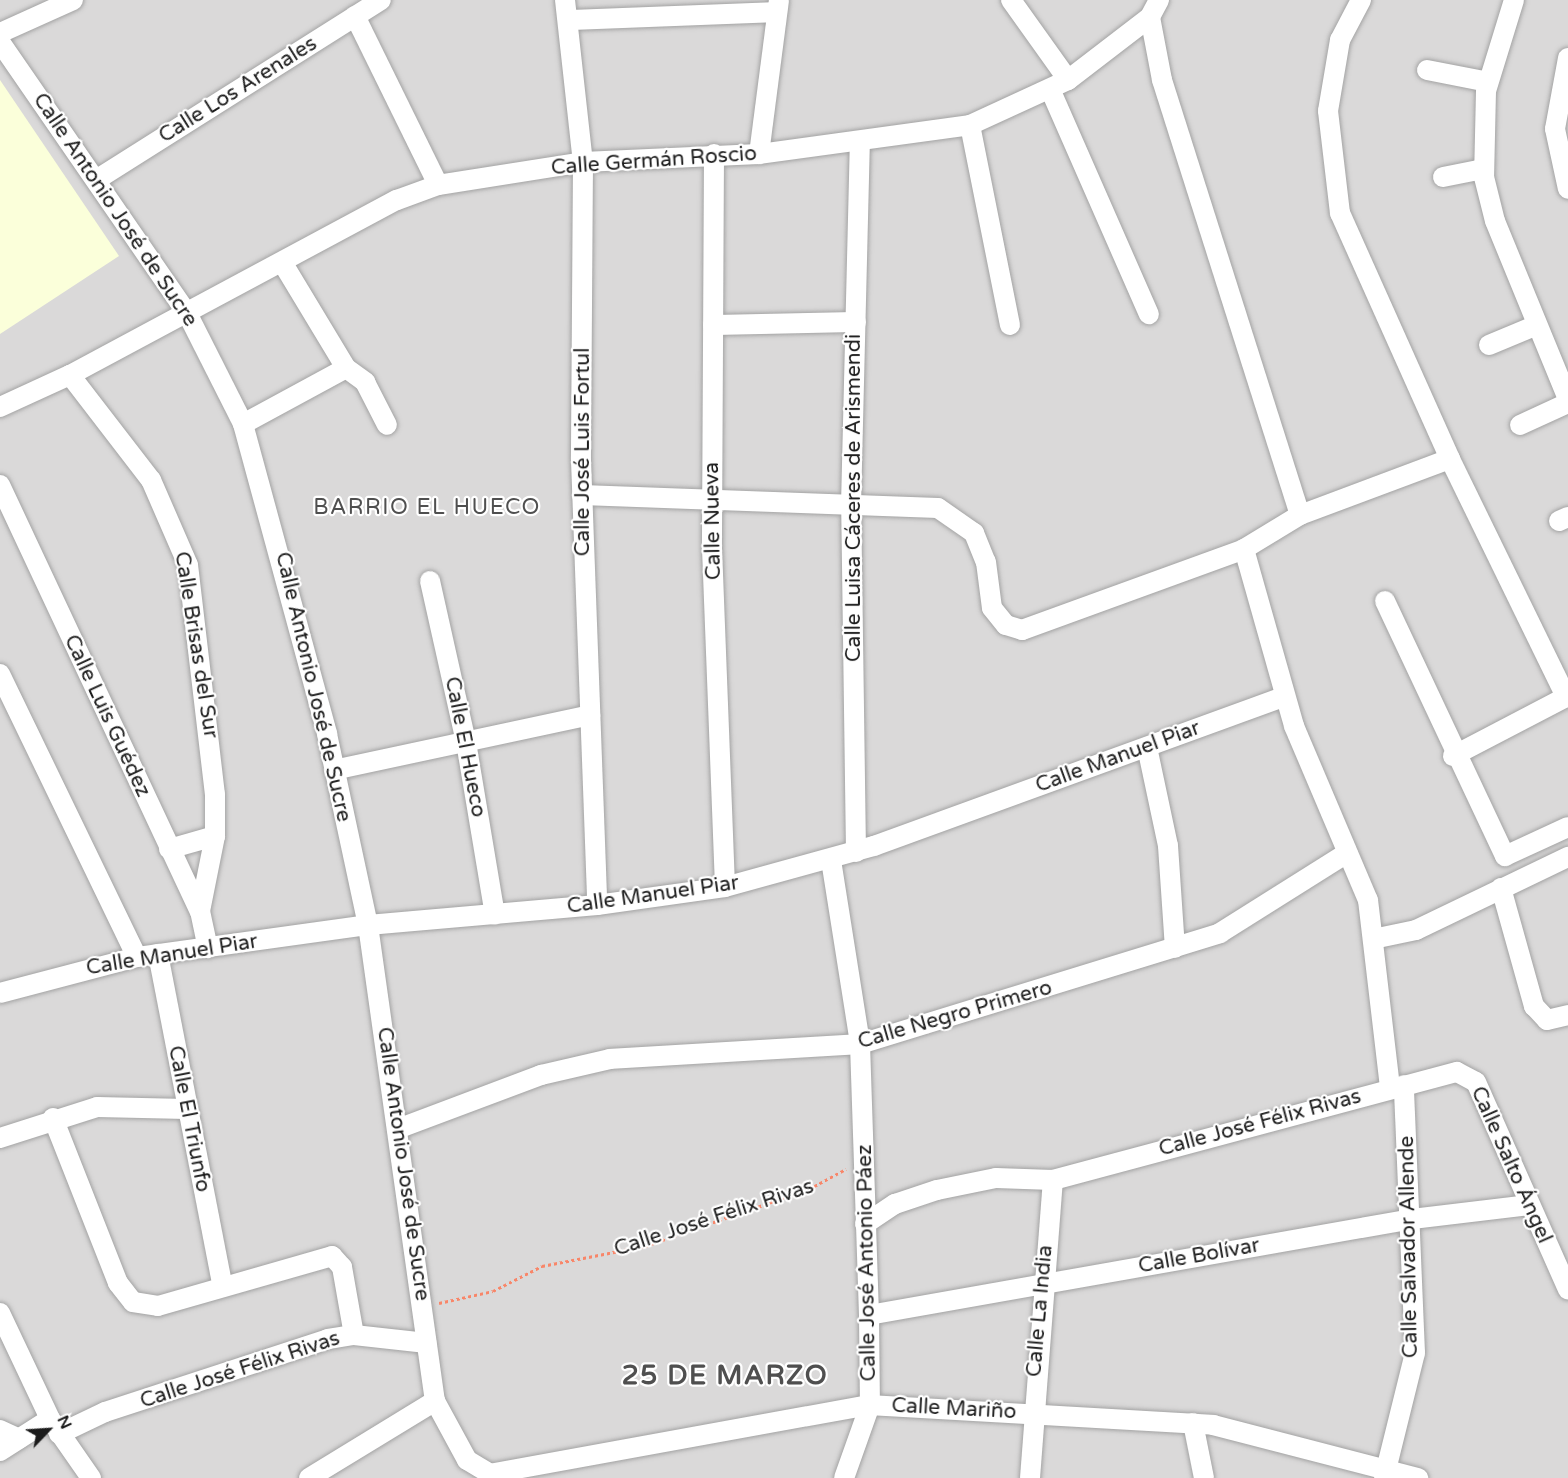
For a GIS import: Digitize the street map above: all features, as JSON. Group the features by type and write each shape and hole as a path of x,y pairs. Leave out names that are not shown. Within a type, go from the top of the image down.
{"street":[{"path":"0,33 73,0"},
{"name":"Calle Los Arenales","path":"96,180 381,0"},
{"name":"Calle José Luis Fortul","path":"565,0 583,162 582,495 597,905"},
{"path":"1011,0 1068,80"},
{"path":"1361,0 1340,40 1328,111 1341,213 1450,459 1567,696 1453,756"},
{"path":"1514,0 1488,82 1483,169 1496,221 1568,401 1520,425"},
{"path":"568,20 777,6 759,154"},
{"path":"1154,9 1162,80 1300,515"},
{"name":"Calle Germán Roscio","path":"0,407 70,375 397,200 438,185 583,162 714,154 759,154 860,143 970,125 1068,80 1154,9"},
{"path":"355,16 438,185"},
{"name":"Calle Antonio José de Sucre","path":"0,42 187,313 243,424 283,557 368,925 400,1128 435,1401 457,1448 493,1476"},
{"path":"1568,58 1554,129 1568,189"},
{"path":"1427,70 1488,82"},
{"path":"1050,89 1149,314"},
{"path":"970,125 1010,325"},
{"name":"Calle Luisa Cáceres de Arismendi","path":"856,852 851,505 860,143"},
{"name":"Calle Nueva","path":"714,154 712,499 725,886"},
{"path":"1443,177 1483,169"},
{"path":"282,262 346,368 365,382 387,424"},
{"path":"713,325 855,322"},
{"path":"1489,345 1537,325"},
{"path":"243,424 346,368"},
{"name":"Calle Brisas del Sur","path":"70,375 151,480 188,564 210,733 215,836 200,911"},
{"path":"582,495 938,508 958,518 980,542 992,608 1006,625 1031,630 1244,549 1300,515 1450,459"},
{"name":"Calle Luis Guédez","path":"0,485 200,911 208,948"},
{"name":"Calle Salvador Allende","path":"1244,549 1284,697 1368,900 1397,1087 1412,1219 1415,1353 1386,1474"},
{"name":"Calle El Hueco","path":"430,581 466,742 495,915"},
{"path":"1385,601 1453,756 1505,856 1568,827"},
{"path":"0,674 137,957"},
{"name":"Calle Manuel Piar","path":"0,993 137,957 368,925 597,905 725,886 856,852 1284,697"},
{"path":"334,770 590,715"},
{"path":"1147,747 1168,846 1175,948"},
{"path":"169,849 215,836"},
{"name":"Calle Negro Primero","path":"400,1128 550,1072 610,1059 860,1044 1220,933 1347,853"},
{"path":"1373,939 1416,930 1568,857"},
{"path":"831,860 860,1044"},
{"path":"1501,888 1534,1006 1547,1020 1568,1015"},
{"name":"Calle El Triunfo","path":"158,954 222,1283"},
{"name":"Calle José Antonio Páez","path":"844,1478 870,1405 865,1159 860,1044"},
{"name":"Calle José Félix Rivas","path":"866,1224 895,1204 937,1190 996,1178 1053,1180 1456,1072 1467,1075"},
{"name":"Calle Salto Ángel","path":"1467,1075 1476,1082 1568,1290"},
{"path":"0,1138 53,1118 116,1105 187,1109"},
{"path":"53,1118 127,1297 141,1305 158,1306 222,1283 332,1256 342,1267 354,1335"},
{"name":"Calle La India","path":"1030,1478 1032,1412 1053,1180"},
{"name":"Calle Bolívar","path":"869,1315 1412,1219 1529,1205"},
{"path":"0,1313 54,1427 91,1478"},
{"name":"Calle José Félix Rivas","path":"0,1451 20,1438 354,1335 426,1343"},
{"path":"309,1478 435,1401"},
{"name":"Calle Mariño","path":"493,1476 870,1405 1032,1412 1192,1423 1386,1474 1418,1478"},
{"path":"1192,1423 1204,1478"},
{"path":"0,1430 20,1438"}],"path":[{"name":"Calle José Félix Rivas","path":"422,1307 493,1291 542,1266 645,1246 809,1189 865,1159"}],"shaded area":[{"path":"0,0 1568,0 1568,1478 0,1478"},
{"path":"0,80 119,256 0,334"}],"district":[{"name":"BARRIO EL HUECO","path":"427,508"},
{"name":"25 DE MARZO","path":"725,1376"}]}
